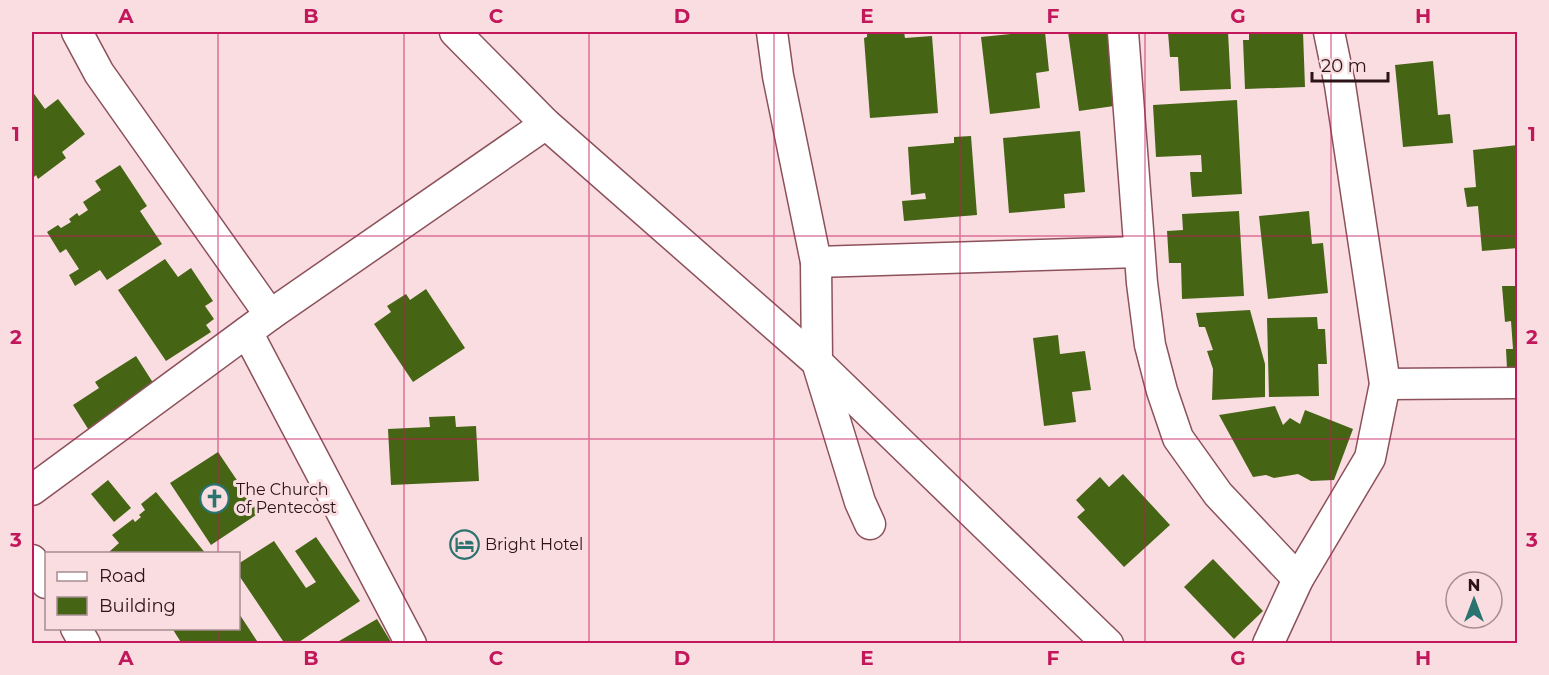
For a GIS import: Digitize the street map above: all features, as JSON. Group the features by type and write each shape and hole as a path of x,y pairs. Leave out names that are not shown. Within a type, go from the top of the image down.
{"street":[{"path":"77,32 99,73 259,324 411,644"},
{"path":"456,32 546,124 818,362 1108,644"},
{"path":"772,32 778,76 816,262 818,362 860,502 870,524"},
{"path":"1123,32 1139,252 1150,345 1162,391 1178,438 1218,494 1298,579"},
{"path":"1268,644 1298,579 1370,458 1385,384 1340,85 1329,32"},
{"path":"32,490 259,324 546,124"},
{"path":"816,262 1139,252"},
{"path":"1385,384 1518,382"},
{"path":"32,560 45,581"},
{"path":"77,630 86,644"}],"building":[{"path":"867,32 904,32 905,38 932,36 938,113 870,118 864,38 867,37"},
{"path":"1045,32 1049,71 1036,73 1040,108 990,114 981,37"},
{"path":"1068,32 1111,32 1121,105 1079,111"},
{"path":"1168,32 1228,32 1231,89 1180,91 1178,57 1170,57"},
{"path":"1249,32 1303,32 1305,87 1245,89 1243,40 1249,40"},
{"path":"1433,61 1438,115 1450,114 1453,143 1403,147 1395,65"},
{"path":"32,91 45,109 58,99 85,134 62,152 66,158 38,179 36,175 32,179"},
{"path":"1237,100 1242,194 1192,197 1190,172 1202,172 1201,155 1156,157 1153,105"},
{"path":"1080,131 1085,192 1064,194 1065,208 1009,213 1003,138"},
{"path":"971,136 977,215 904,221 902,201 926,199 925,193 911,195 908,147 954,143 954,137"},
{"path":"1518,145 1518,248 1482,251 1478,206 1467,207 1464,188 1476,187 1473,150"},
{"path":"120,165 147,206 140,211 162,244 107,280 100,270 75,286 69,275 79,269 66,249 60,253 47,232 58,225 61,228 71,222 69,219 77,213 79,216 88,210 83,202 101,190 95,181"},
{"path":"1239,211 1244,296 1182,299 1181,263 1169,263 1167,231 1183,230 1182,214"},
{"path":"1309,211 1312,244 1323,243 1328,293 1268,299 1259,216"},
{"path":"165,259 178,277 191,268 213,301 205,306 214,319 206,325 211,332 166,361 118,290"},
{"path":"1502,286 1518,286 1518,368 1507,369 1506,349 1513,349 1511,321 1505,322"},
{"path":"426,289 465,348 413,382 374,324 391,312 387,306 406,294 410,300"},
{"path":"1250,310 1265,364 1265,397 1212,400 1213,369 1207,351 1213,350 1205,327 1199,327 1196,313"},
{"path":"1317,317 1318,329 1325,329 1327,364 1318,364 1319,396 1269,397 1267,318"},
{"path":"1058,335 1060,354 1085,351 1091,390 1072,392 1076,422 1044,426 1033,338"},
{"path":"136,356 157,389 90,432 73,405 99,388 95,382"},
{"path":"1275,406 1283,425 1290,418 1300,424 1305,410 1353,429 1334,480 1311,481 1298,474 1274,478 1266,475 1253,477 1219,415"},
{"path":"455,416 456,427 476,426 479,481 391,485 388,429 430,427 429,417"},
{"name":"The Church of Pentecost","path":"218,452 259,513 211,545 170,483"},
{"path":"1123,474 1170,525 1124,567 1077,517 1085,510 1076,500 1100,477 1109,487"},
{"path":"108,480 131,508 114,522 91,494"},
{"path":"156,492 204,552 109,552 119,543 112,535 133,519 135,522 141,517 139,515 145,510 141,504"},
{"path":"316,537 360,601 296,644 285,644 240,577 240,563 274,541 306,588 316,582 295,551"},
{"path":"1213,559 1263,611 1234,639 1184,587"},
{"path":"240,615 259,644 182,644 173,630 240,630"},
{"path":"377,619 391,642 395,640 397,644 334,644"}],"place":[{"name":"The Church of Pentecost","path":"215,498"},
{"name":"Bright Hotel","path":"464,544"}]}
